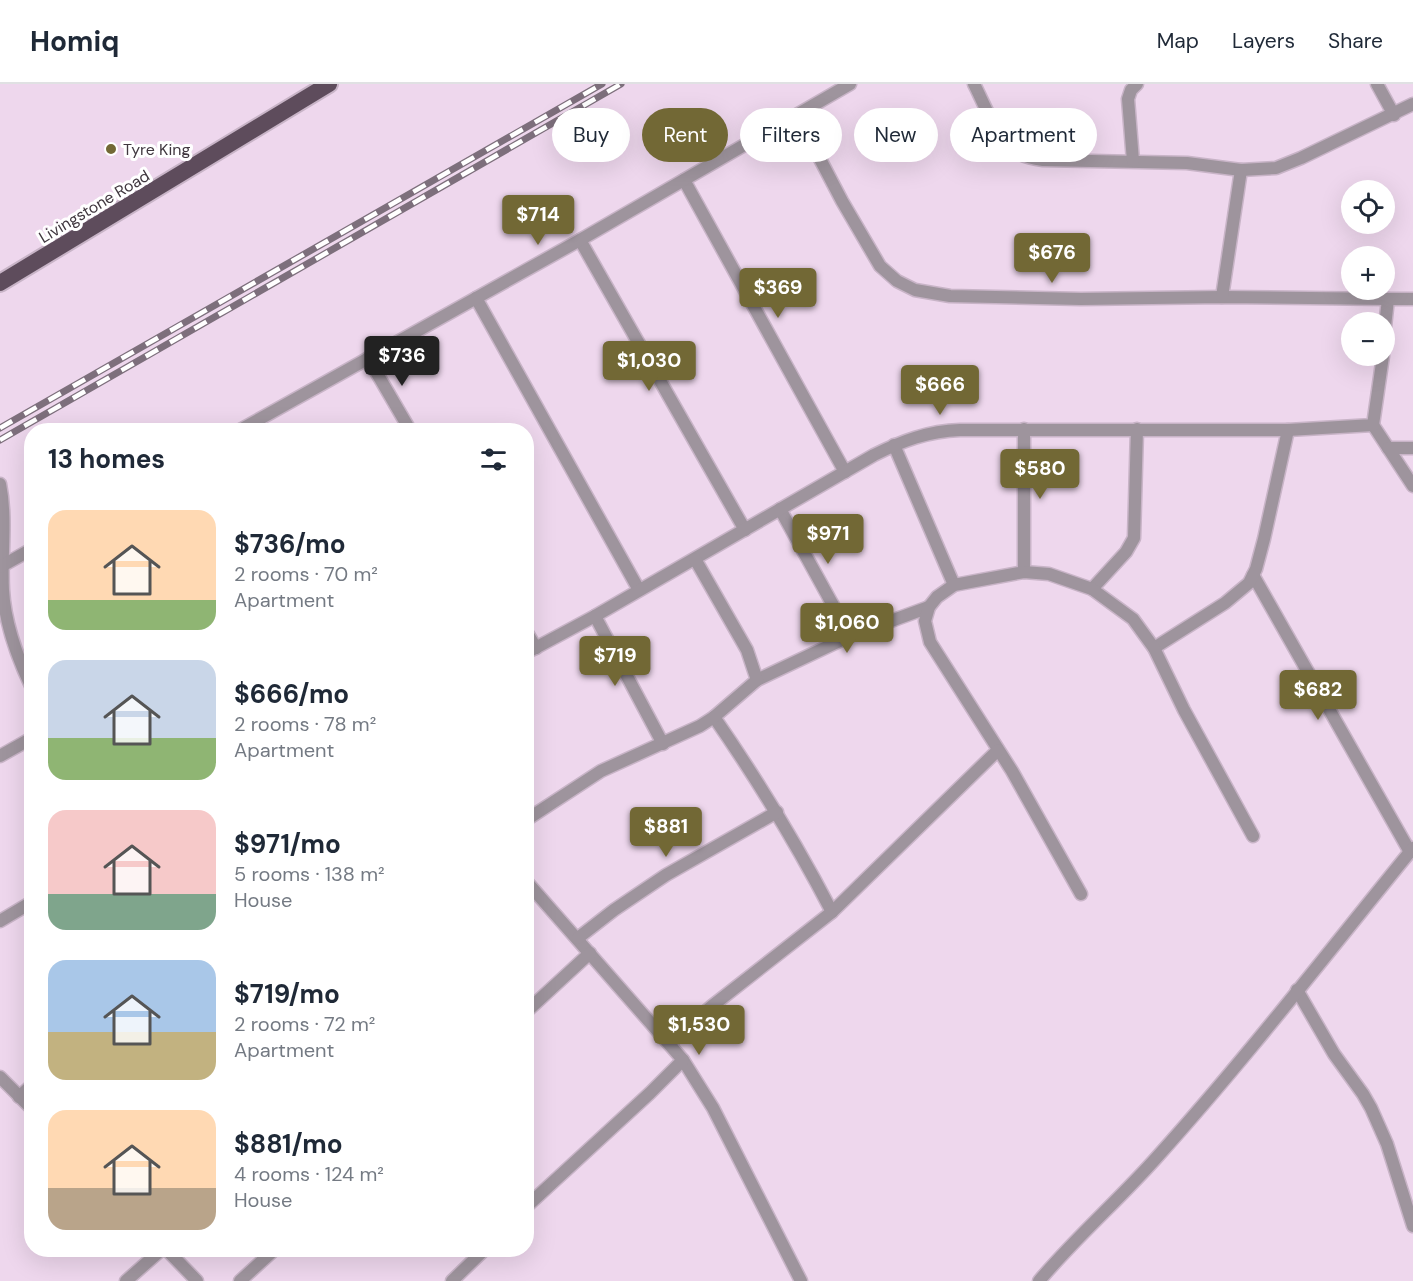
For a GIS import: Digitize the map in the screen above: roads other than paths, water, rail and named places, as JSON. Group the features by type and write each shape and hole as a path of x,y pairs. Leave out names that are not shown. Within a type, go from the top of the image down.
{"highway":[{"name":"Livingstone Road","path":"0,283 329,84"}],"street":[{"path":"809,108 850,84"},
{"path":"974,84 993,123 1008,145 1018,153 1043,160 1187,163 1241,170 1276,168 1394,115 1413,104"},
{"path":"1133,161 1128,99 1131,90 1137,84"},
{"path":"1377,84 1394,115"},
{"path":"252,423 740,148"},
{"path":"822,162 869,248 888,275 904,286 928,293 950,296 1081,299 1341,298"},
{"path":"1222,297 1241,170"},
{"path":"684,180 845,472"},
{"path":"580,240 745,530"},
{"path":"476,298 639,590"},
{"path":"1395,299 1413,298"},
{"path":"368,358 406,423"},
{"path":"1382,366 1373,425 1413,486"},
{"path":"534,648 595,616 845,472 894,445 916,436 942,431 1024,429 1288,429 1373,425"},
{"path":"1024,429 1024,572"},
{"path":"1092,589 1126,552 1134,538 1137,429"},
{"path":"1154,648 1225,603 1244,588 1253,575 1269,519 1288,429"},
{"path":"894,445 954,585"},
{"path":"1388,448 1413,447"},
{"path":"0,484 3,509 3,590 11,635 24,671"},
{"path":"780,509 850,636"},
{"path":"2,566 24,554"},
{"path":"694,559 747,651 757,680"},
{"path":"1081,894 1012,771 930,642 925,621 929,606 954,585 1024,572 1049,574 1092,589 1133,619 1154,648 1184,710 1253,836"},
{"path":"1039,1281 1074,1241 1157,1158 1411,850 1253,575"},
{"path":"534,815 601,771 687,733 714,717 757,680 850,636 929,606"},
{"path":"595,616 663,744"},
{"path":"714,717 777,812 832,912"},
{"path":"0,756 24,742"},
{"path":"670,1043 712,1006 832,912 998,750"},
{"path":"578,938 657,881 777,812"},
{"path":"534,890 683,1060 713,1108 801,1281"},
{"path":"0,921 24,907"},
{"path":"534,1005 590,953"},
{"path":"1297,990 1334,1054 1364,1094 1371,1108 1387,1144 1413,1226"},
{"path":"534,1200 683,1060"},
{"path":"0,1077 24,1101"},
{"path":"19,1096 24,1092"},
{"path":"126,1281 153,1257"},
{"path":"174,1257 197,1281"},
{"path":"240,1281 266,1257"},
{"path":"452,1281 477,1257"}],"railway":[{"path":"0,428 602,84"},
{"path":"30,423 621,84"},
{"path":"0,440 24,426"}],"place":[{"name":"Tyre King","path":"111,149"}]}
